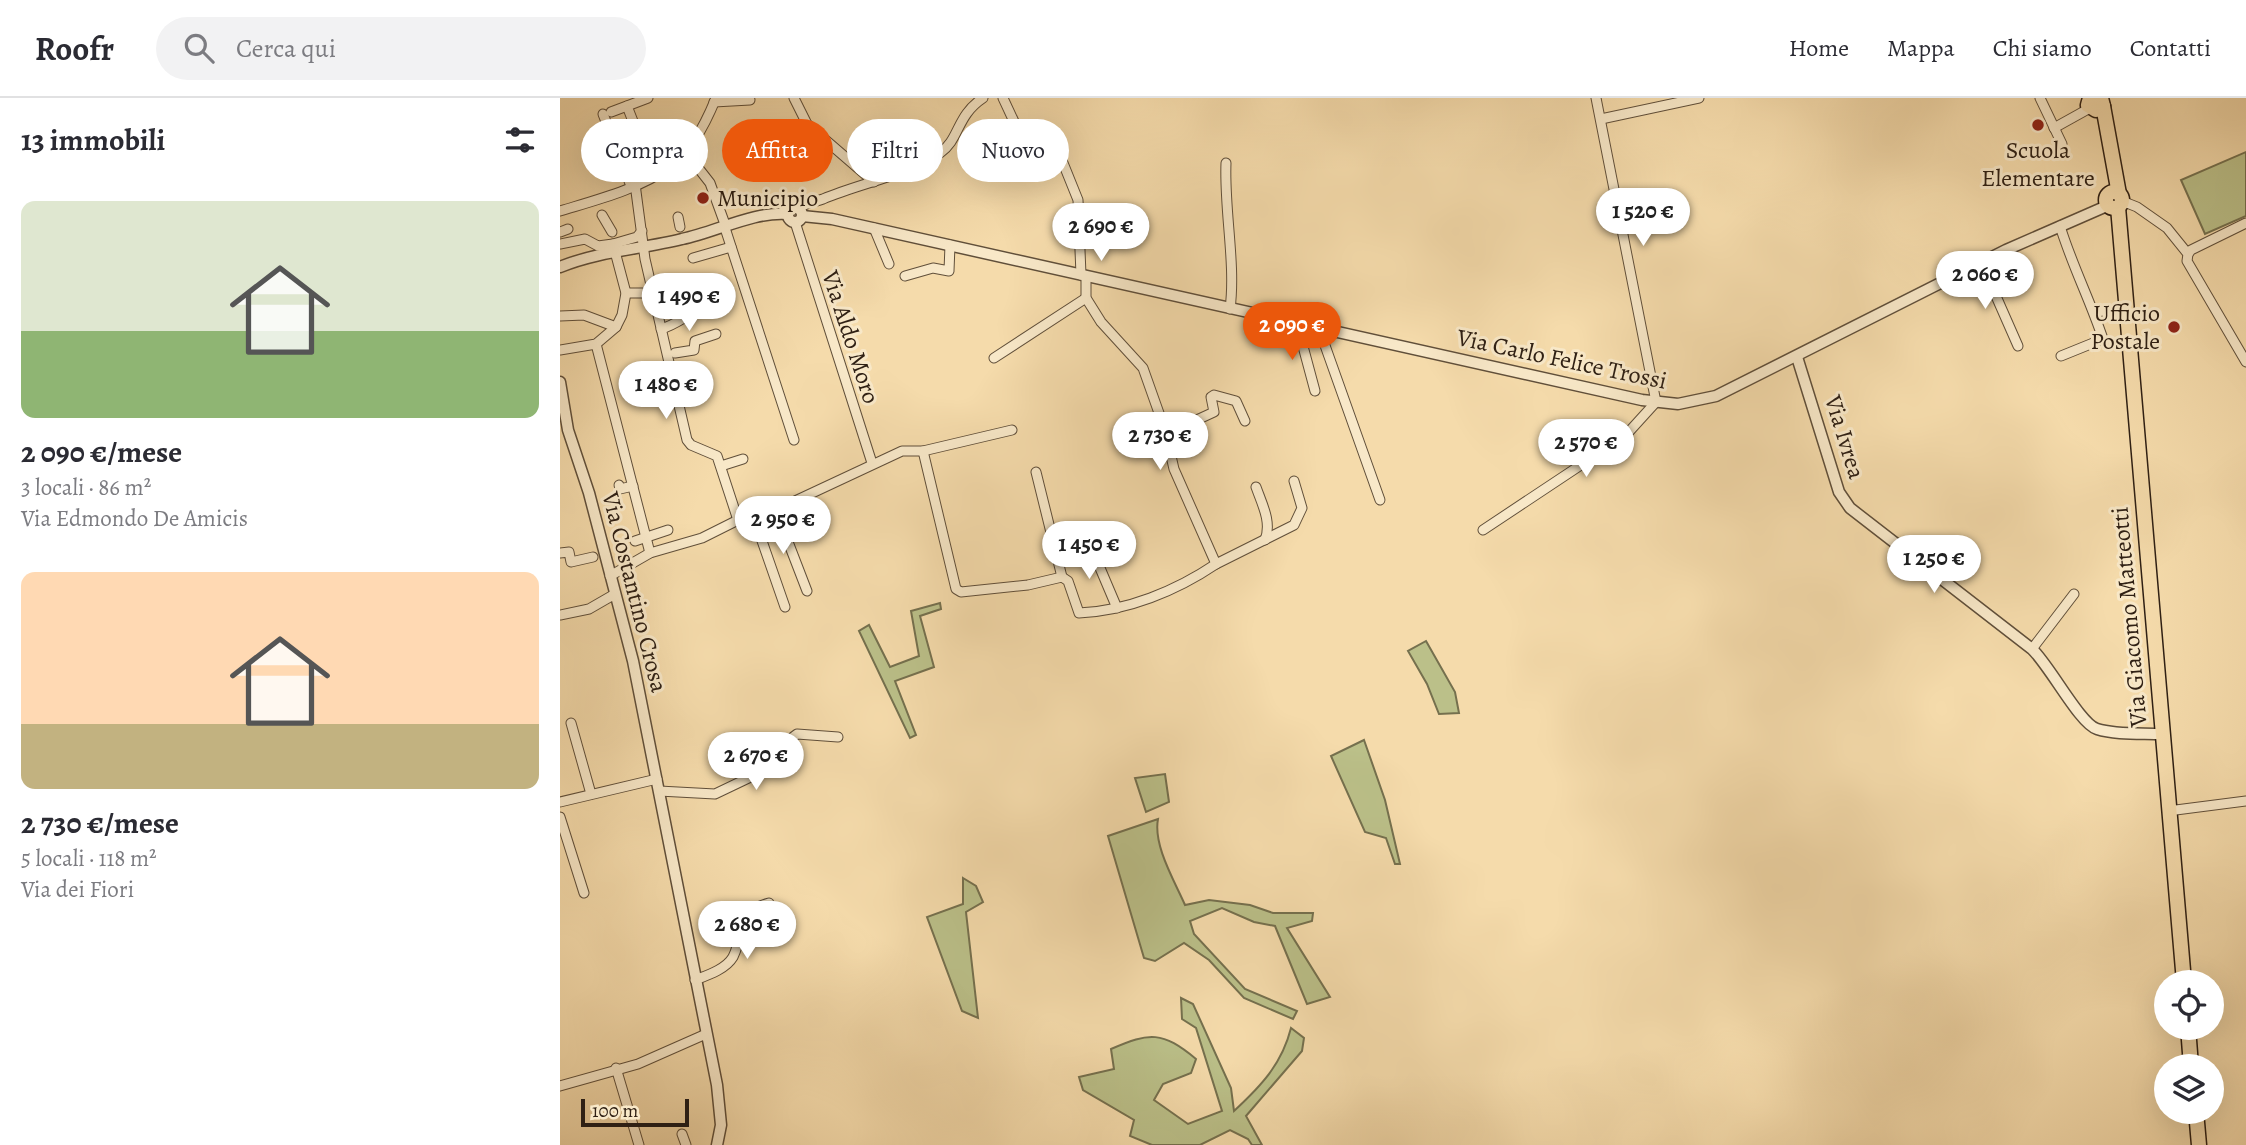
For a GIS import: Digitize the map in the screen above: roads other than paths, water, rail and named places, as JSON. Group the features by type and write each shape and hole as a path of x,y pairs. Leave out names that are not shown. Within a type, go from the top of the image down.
{"main road":[{"name":"Via Giacomo Matteotti","path":"2096,102 2115,201 2120,248 2182,970"},
{"path":"2197,1124 2199,1145"}],"street":[{"path":"648,98 607,113 633,185 654,297 670,354 687,440 691,445 709,450 717,456 738,520"},
{"path":"794,98 807,124 847,159"},
{"path":"943,149 953,139 961,117 983,98"},
{"path":"1003,98 1031,158 1057,148 1078,200 1086,298 1110,334 1143,368 1165,430 1174,469 1216,564"},
{"path":"1483,530 1626,435 1656,402 1596,98"},
{"path":"1601,119 1699,98"},
{"path":"706,119 715,100 750,100"},
{"path":"2041,100 2062,144"},
{"path":"2054,128 2096,102"},
{"path":"627,106 632,119"},
{"path":"1226,163 1224,201 1232,293 1230,309"},
{"path":"708,180 794,440"},
{"path":"560,211 639,182"},
{"path":"796,215 874,182"},
{"path":"2115,201 2137,206 2167,228 2188,254 2188,261 2246,362"},
{"name":"Via Carlo Felice Trossi","path":"560,267 594,258 614,242 643,245 682,234 725,228 778,213 796,215 874,228 1656,402 1700,402 1797,357 1981,262 2115,201"},
{"path":"560,350 596,344 616,327 622,315 626,293 614,242 601,215"},
{"name":"Via Aldo Moro","path":"796,215 872,463"},
{"path":"678,217 682,234"},
{"path":"2188,254 2191,250 2246,223"},
{"path":"2060,226 2072,267 2094,312 2103,339 2061,356"},
{"path":"874,228 889,264"},
{"path":"560,244 585,239 598,246 637,237 642,231"},
{"path":"905,276 933,268 949,271 950,245"},
{"path":"693,258 731,247"},
{"path":"1981,262 2018,346"},
{"path":"626,293 677,298"},
{"path":"994,358 1086,298"},
{"path":"661,329 677,324 689,312 708,306"},
{"path":"2094,312 2125,309"},
{"path":"560,316 577,313 616,327"},
{"path":"1297,324 1315,391"},
{"path":"1323,330 1322,337 1380,500"},
{"path":"670,354 694,350 695,341 716,334"},
{"path":"596,344 650,552"},
{"name":"Via Ivrea","path":"1797,357 1839,492 1850,508 2032,649 2047,663 2084,720 2095,729 2162,734"},
{"path":"675,381 701,375"},
{"name":"Via Costantino Crosa","path":"560,382 568,430 591,497 599,555 610,576 615,594 657,779 720,1113 717,1145"},
{"path":"1165,430 1175,430 1214,412 1211,397 1214,395 1236,401 1245,421"},
{"path":"610,576 650,552 702,538 738,520 775,508 902,451 923,451 1012,430"},
{"path":"923,451 956,589 961,592 1028,585 1062,577"},
{"path":"721,466 743,459"},
{"path":"1036,472 1062,577 1068,581 1079,614 1116,608 1182,584 1294,525 1300,518 1302,508 1294,481"},
{"path":"619,485 620,489 633,486"},
{"path":"1256,487 1269,530 1265,540"},
{"path":"775,508 807,591"},
{"path":"753,515 785,607"},
{"path":"635,541 668,530"},
{"path":"1089,542 1116,608"},
{"path":"560,553 569,552 571,562 599,555"},
{"path":"560,615 589,608 615,594"},
{"path":"2032,649 2074,594"},
{"path":"571,723 591,794"},
{"path":"659,791 715,794 782,762 793,737 797,734 838,737"},
{"path":"560,802 657,779"},
{"path":"2168,811 2246,801"},
{"path":"560,817 584,892"},
{"path":"695,980 728,963 733,956 743,916 748,910 769,903"},
{"path":"560,1086 616,1068 638,1064 706,1034"},
{"path":"616,1068 639,1145"},
{"path":"682,1134 686,1145"}],"place":[{"name":"Scuola Elementare","path":"2038,125"},
{"name":"Municipio","path":"703,198"},
{"name":"Ufficio Postale","path":"2174,327"}]}
